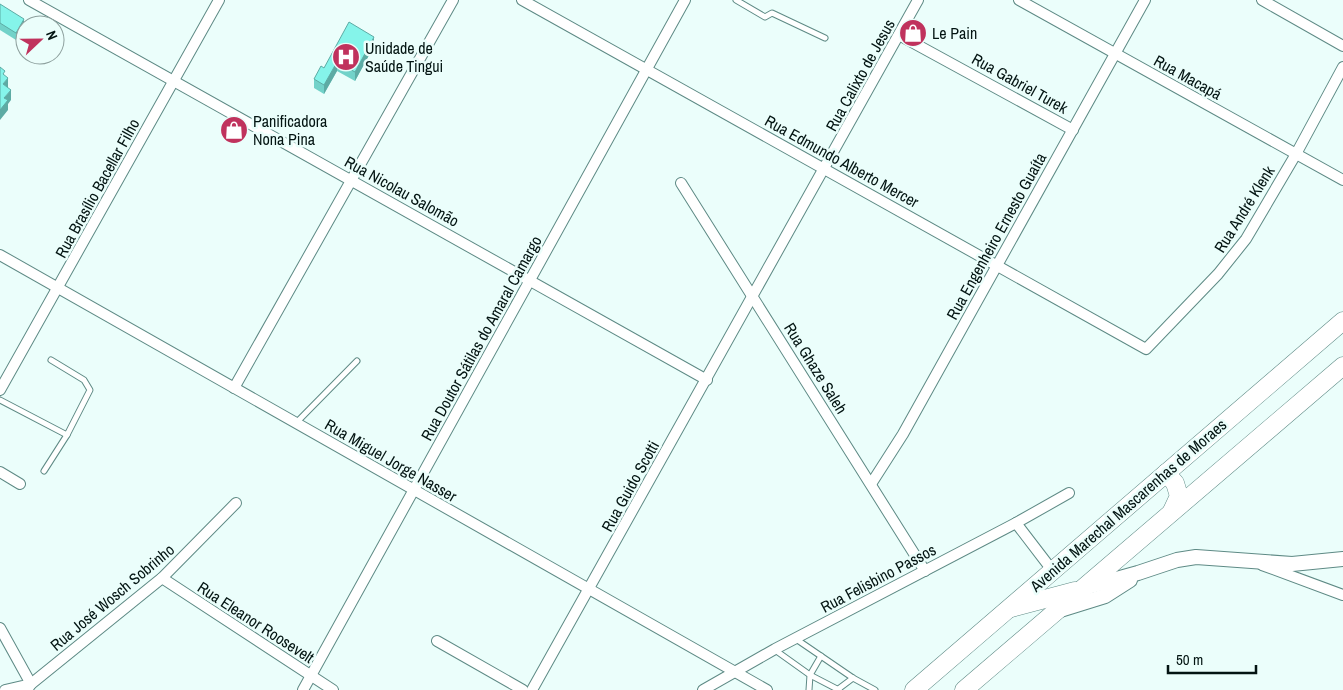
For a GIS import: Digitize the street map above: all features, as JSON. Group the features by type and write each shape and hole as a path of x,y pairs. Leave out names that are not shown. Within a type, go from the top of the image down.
{"highway":[{"name":"Avenida Marechal Mascarenhas de Moraes","path":"914,690 1343,321"},
{"name":"Avenida Marechal Mascarenhas de Moraes","path":"964,690 1343,366"},
{"path":"1166,473 1175,483 1179,496 1172,511"},
{"path":"1006,610 1081,589"}],"main road":[{"path":"1081,589 1177,560 1196,557 1292,564 1343,559"},
{"path":"1054,612 1105,596 1138,573"}],"street":[{"name":"Rua Nicolau Salomão","path":"29,0 708,380"},
{"name":"Rua Brasílio Bacellar Filho","path":"0,390 219,0"},
{"path":"234,388 453,0"},
{"name":"Rua Edmundo Alberto Mercer","path":"522,0 1146,349"},
{"name":"Rua Doutor Sátilas do Amaral Camargo","path":"303,690 685,0"},
{"name":"Rua Calixto de Jesus","path":"754,297 918,0"},
{"name":"Rua Macapá","path":"1019,0 1343,180"},
{"name":"Rua Engenheiro Ernesto Guaíta","path":"871,484 903,434 1145,0"},
{"path":"1262,0 1343,46"},
{"name":"Rua Gabriel Turek","path":"899,34 1073,130"},
{"name":"Rua André Klenk","path":"1146,349 1232,258 1296,154 1343,67"},
{"name":"Rua Ghaze Saleh","path":"681,183 925,571"},
{"name":"Rua Miguel Jorge Nasser","path":"0,255 767,690"},
{"name":"Rua Guido Scotti","path":"532,690 754,297"},
{"path":"0,472 20,484"},
{"name":"Rua Felisbino Passos","path":"703,690 775,649 1016,523 1069,493"},
{"name":"Rua José Wosch Sobrinho","path":"29,687 162,578 236,503"},
{"path":"1016,523 1052,570"},
{"path":"1249,561 1343,595"},
{"name":"Rua Eleanor Roosevelt","path":"162,578 333,690"},
{"path":"0,628 29,687 5,690"},
{"path":"436,641 523,690"}],"lane":[{"path":"736,0 765,17 772,13 825,38"},
{"path":"44,471 67,435 90,390 84,380 51,360"},
{"path":"296,423 357,361"},
{"path":"0,400 67,435"},
{"path":"796,638 853,678 875,690"},
{"path":"775,649 810,675 838,690 853,678"},
{"path":"809,690 810,675 821,656"}],"building":[{"path":"0,4 18,15 15,15 15,32 0,23"},
{"path":"349,22 374,37 355,72 337,62 324,85 314,79 321,66 324,68"},
{"path":"0,67 5,71 3,74 8,78 3,84 11,90 4,98 8,100 0,110"}],"place":[{"name":"Le Pain","path":"913,33"},
{"name":"Unidade de Saúde Tingui","path":"346,57"},
{"name":"Panificadora Nona Pina","path":"234,130"}]}
